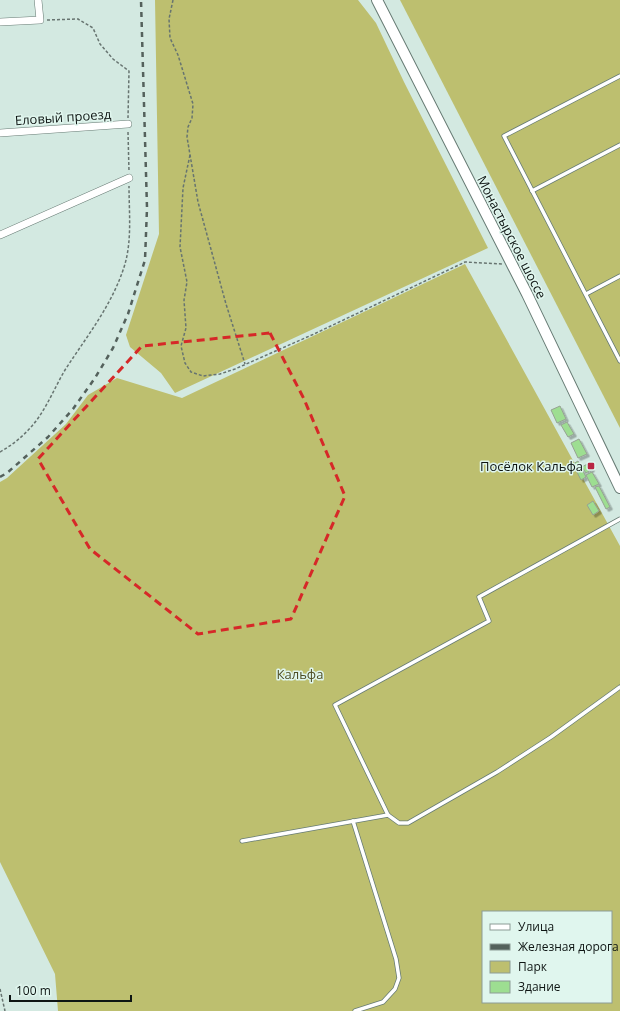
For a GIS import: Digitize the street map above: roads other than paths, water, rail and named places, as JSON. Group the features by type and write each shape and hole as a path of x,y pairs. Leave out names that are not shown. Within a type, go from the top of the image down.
{"main road":[{"name":"Монастырское шоссе","path":"376,0 512,264 620,488"}],"street":[{"path":"0,22 40,20 38,0"},
{"name":"Еловый проезд","path":"0,133 128,124"},
{"path":"0,235 129,178"}],"lane":[{"path":"620,76 504,136 620,361"},
{"path":"532,191 620,145"},
{"path":"586,294 620,276"},
{"path":"620,519 479,597 489,621 335,705 388,815 399,823 408,823 497,772 551,737 620,687"},
{"path":"242,841 388,815"},
{"path":"353,821 396,959 399,978 395,989 383,1002 355,1011"}],"railway":[{"path":"0,477 7,473 48,437 73,409 95,378 113,348 128,314 145,260 147,208 141,0"}],"place":[{"name":"Посёлок Кальфа","path":"591,466"}],"park label":[{"name":"Кальфа","path":"300,674"}]}
